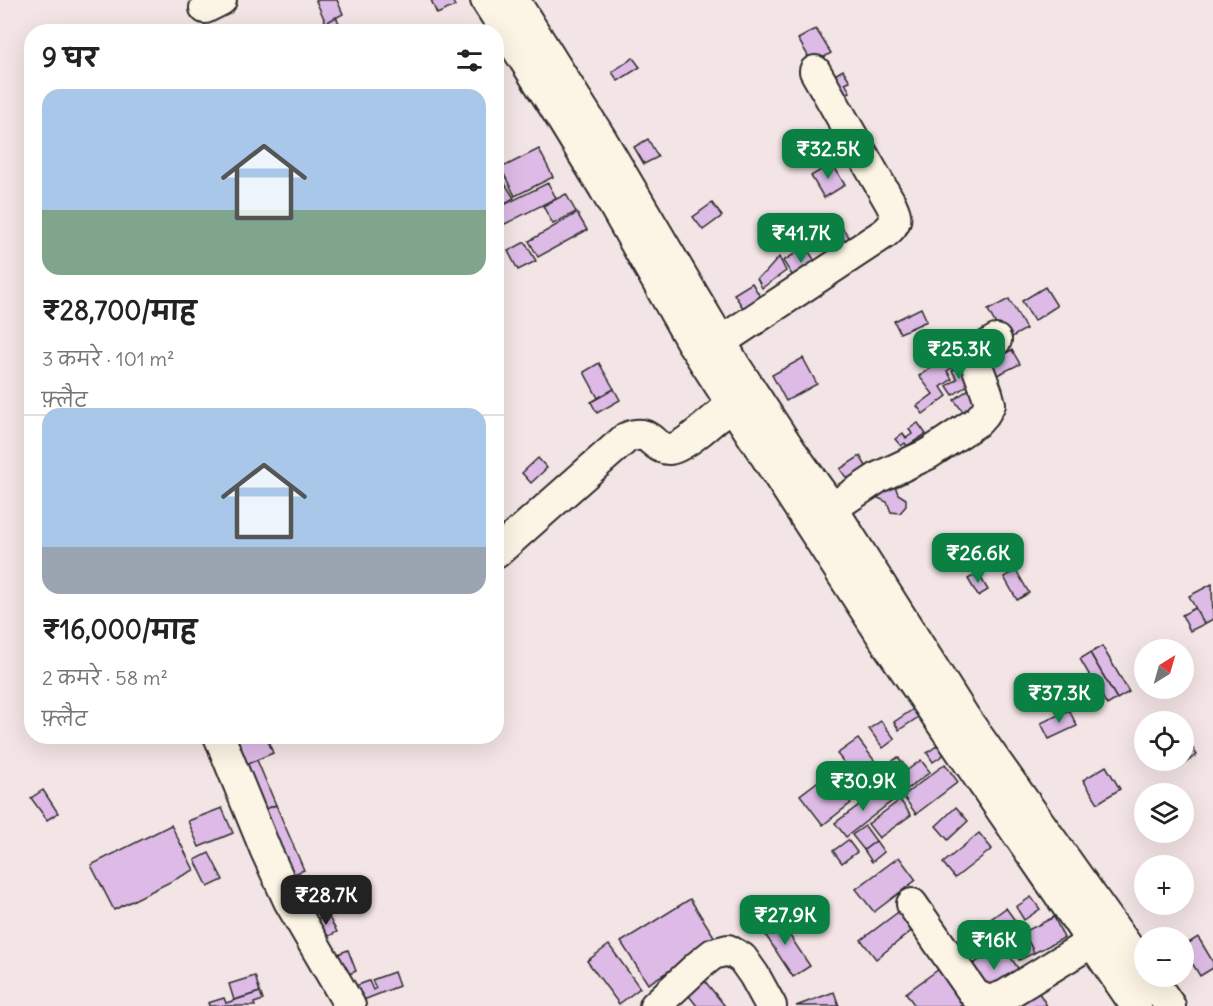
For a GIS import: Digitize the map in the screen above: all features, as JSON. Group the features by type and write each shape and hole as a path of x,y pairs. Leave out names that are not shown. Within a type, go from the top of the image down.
{"street":[{"path":"496,13 600,137 720,342 832,508 965,718 1134,956"},
{"path":"504,26 604,188 691,341 888,645 1136,1006"},
{"path":"720,342 885,233 896,221 891,204 815,71"},
{"path":"832,508 879,477 928,454 978,421 990,404 977,366 979,354 996,340"},
{"path":"504,546 626,438 636,434 646,436 661,447 671,449 682,445 732,404"},
{"path":"222,744 289,901 350,1006"},
{"path":"912,904 975,995 989,1001 1004,996 1092,942"},
{"path":"655,1006 713,954 728,950 742,958 771,1006"},
{"path":"1157,987 1170,1006"}],"building":[{"path":"337,0 343,14 326,23 316,1"},
{"path":"431,0 452,0 455,6 437,14"},
{"path":"336,17 340,24 324,24"},
{"path":"816,29 831,53 813,64 798,39"},
{"path":"633,58 640,67 618,81 612,72"},
{"path":"843,70 850,81 845,83 850,92 837,100 826,80"},
{"path":"648,139 658,157 644,164 634,147"},
{"path":"539,149 553,177 515,196 504,174 504,166"},
{"path":"832,163 845,185 824,198 811,176"},
{"path":"504,182 514,198 504,204"},
{"path":"548,183 556,198 504,224 504,205"},
{"path":"566,194 576,212 553,224 543,206"},
{"path":"712,203 722,216 703,230 693,217"},
{"path":"577,213 587,230 538,257 529,241"},
{"path":"837,221 850,238 840,245 827,228"},
{"path":"525,242 536,261 518,270 508,251"},
{"path":"806,247 818,266 796,281 783,261"},
{"path":"779,257 786,271 762,288 757,278 766,272"},
{"path":"752,283 761,298 743,308 734,294"},
{"path":"1045,287 1057,306 1034,321 1022,301"},
{"path":"1009,299 1026,329 1005,341 988,310"},
{"path":"921,308 927,321 900,333 894,321"},
{"path":"1012,350 1020,364 989,379 982,365"},
{"path":"949,355 956,365 947,371 952,379 941,387 947,396 923,414 917,406 933,394 919,376"},
{"path":"803,358 817,384 786,401 772,375"},
{"path":"599,363 614,389 598,398 584,372"},
{"path":"961,365 972,382 953,395 947,386 957,379 952,371"},
{"path":"973,386 983,398 964,413 954,400"},
{"path":"614,389 620,400 597,413 591,402"},
{"path":"918,423 926,434 907,446 905,443 901,446 895,439 903,433 906,438 912,434 909,429"},
{"path":"860,456 869,471 850,483 840,469"},
{"path":"538,458 547,468 531,483 522,473"},
{"path":"895,486 898,494 906,499 906,506 900,513 891,512 887,502 878,498 875,489"},
{"path":"1016,570 1029,593 1017,600 1004,577"},
{"path":"978,573 988,590 978,596 968,579"},
{"path":"1212,584 1213,619 1204,624 1189,596"},
{"path":"1195,608 1204,624 1190,631 1182,615"},
{"path":"1102,646 1129,692 1117,699 1090,653"},
{"path":"1090,653 1117,699 1107,705 1080,659"},
{"path":"915,708 920,716 899,730 894,722"},
{"path":"1069,710 1077,726 1049,739 1041,723"},
{"path":"881,721 895,739 883,748 869,729"},
{"path":"858,739 887,777 857,800 837,774 847,766 837,754"},
{"path":"942,742 949,751 933,762 927,753"},
{"path":"269,744 273,753 237,768 227,745"},
{"path":"898,757 904,765 892,775 886,766"},
{"path":"257,760 276,805 256,813 237,768"},
{"path":"921,760 930,772 902,793 893,781"},
{"path":"945,764 958,782 916,814 903,796"},
{"path":"1106,766 1120,789 1098,803 1083,780"},
{"path":"829,773 851,803 823,825 800,795"},
{"path":"882,788 892,801 846,837 835,823"},
{"path":"43,790 58,813 47,820 31,798"},
{"path":"900,800 911,815 879,838 868,824"},
{"path":"276,805 304,870 289,876 261,811"},
{"path":"956,807 968,821 948,840 936,826"},
{"path":"222,808 233,833 199,847 188,821"},
{"path":"171,825 194,870 114,910 91,865"},
{"path":"865,826 876,841 864,850 852,835"},
{"path":"979,833 992,849 955,878 943,863"},
{"path":"848,840 857,852 842,863 833,851"},
{"path":"876,841 884,852 872,862 864,850"},
{"path":"209,853 223,880 208,887 195,860"},
{"path":"899,857 916,880 874,912 856,889"},
{"path":"1031,897 1040,909 1024,920 1016,907"},
{"path":"690,899 717,941 648,984 621,942"},
{"path":"1006,908 1019,926 1002,939 988,921"},
{"path":"901,910 915,928 876,959 861,940"},
{"path":"327,914 337,932 325,938 315,920"},
{"path":"776,915 810,966 793,977 759,925"},
{"path":"1054,917 1064,938 1034,953 1024,932"},
{"path":"1024,932 1034,953 1019,960 1009,939"},
{"path":"1198,937 1213,962 1213,968 1200,976 1194,966 1194,940"},
{"path":"609,945 640,988 619,1004 587,961"},
{"path":"1002,945 1022,974 986,998 967,968"},
{"path":"348,950 356,971 347,975 338,954"},
{"path":"942,967 975,1006 915,1006 906,993"},
{"path":"394,972 399,986 356,1003 350,988 369,981 373,990 376,988 372,980"},
{"path":"699,974 725,1006 697,1006 682,987"},
{"path":"255,976 260,992 234,1000 229,984"},
{"path":"1033,983 1047,1006 1017,1006 1011,996"},
{"path":"260,992 263,1000 254,1003 255,1006 209,1006 208,1003 224,998 226,1003"},
{"path":"834,992 839,1006 796,1006"}]}
